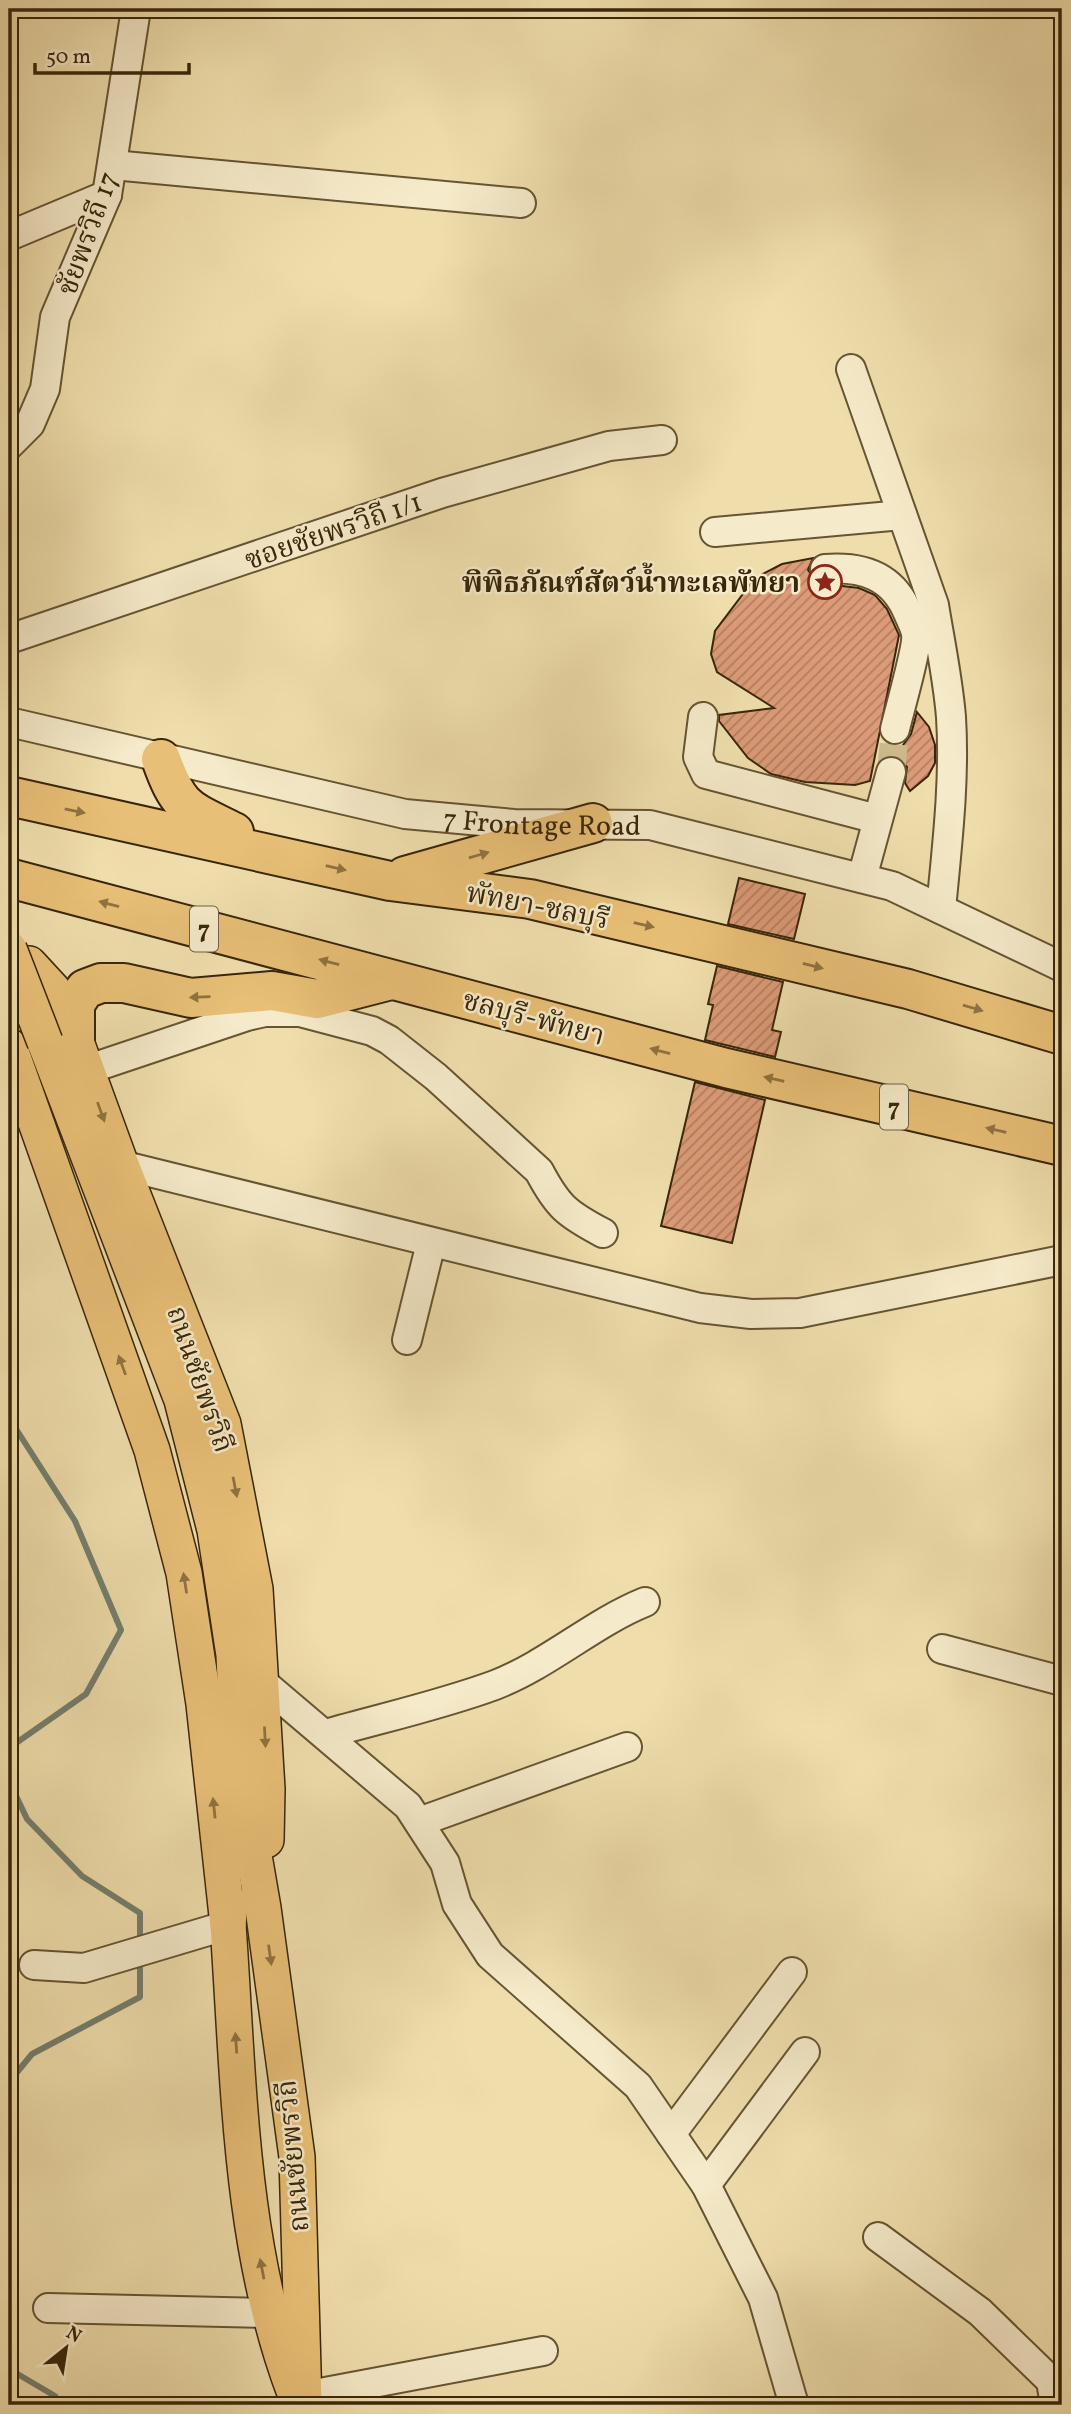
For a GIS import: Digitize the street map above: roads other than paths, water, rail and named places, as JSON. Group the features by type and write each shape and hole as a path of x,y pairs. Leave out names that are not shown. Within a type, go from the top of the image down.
{"highway":[{"path":"161,759 172,791 188,809 283,856"},
{"name":"พัทยา-ชลบุรี","path":"9,796 390,881 530,899 908,989 1062,1035"},
{"path":"390,881 593,823"},
{"name":"ชลบุรี-พัทยา","path":"9,878 726,1068 1062,1146"},
{"path":"69,1050 75,1004 85,989 101,983 124,983 191,998 272,991 317,999 395,979"}],"main road":[{"name":"ถนนชัยพรวิถี","path":"16,957 69,1050 121,1165 223,1424 255,1589 267,1789 263,1908"},
{"name":"ถนนชัยพรวิถี","path":"9,1046 152,1450 184,1573 204,1704 228,1925 244,2155 276,2344 303,2402"},
{"name":"ถนนชัยพรวิถี","path":"69,1050 182,1400 217,1544 234,1655 243,1791 263,1908 297,2157 303,2402"},
{"name":"ถนนชัยพรวิถี","path":"228,1925 243,1791"},
{"path":"244,2155 297,2157"}],"street":[{"name":"ชัยพรวิถี 17","path":"9,446 30,424 45,388 55,317 107,195 136,9"},
{"path":"113,165 521,203"},
{"path":"9,236 107,195"},
{"path":"851,369 934,605 895,729"},
{"name":"ซอยชัยพรวิถี 1/1","path":"9,639 442,494 609,446 662,440"},
{"path":"715,532 902,515"},
{"path":"825,569 846,567 870,571 891,585 927,632 951,717 948,834 942,909"},
{"path":"703,717 698,757 706,774 877,819"},
{"name":"7 Frontage Road","path":"9,722 405,814 514,824 650,825 892,886 1062,967"},
{"path":"862,878 891,772"},
{"path":"69,1050 204,1029 265,1012 300,1012 372,1031 407,1051 539,1171 550,1194 570,1216 603,1233"},
{"path":"121,1165 700,1308 751,1314 800,1313 1062,1261"},
{"path":"407,1340 430,1243"},
{"path":"326,1734 497,1684 590,1634 620,1612 645,1602"},
{"path":"942,1649 1062,1681"},
{"path":"262,1682 408,1806 445,1863 457,1904 490,1955 639,2086 706,2185 763,2298 794,2405"},
{"path":"419,1822 627,1747"},
{"path":"34,1965 84,1968 228,1925"},
{"path":"671,2134 792,1972"},
{"path":"706,2185 805,2052"},
{"path":"878,2237 980,2312 1051,2381 1055,2405"},
{"path":"48,2308 270,2313"},
{"path":"303,2402 543,2351"}],"waterway":[{"path":"9,1418 75,1521 121,1630 86,1694 9,1748"},
{"path":"9,1781 27,1819 82,1876 140,1913 140,1944"},
{"path":"9,2082 32,2054 140,1997 140,1959"},
{"path":"9,2369 55,2396 61,2405"}],"tunnel":[{"path":"891,772 895,729"}],"place":[{"name":"พิพิธภัณฑ์สัตว์น้ำทะเลพัทยา","path":"825,582"}]}
